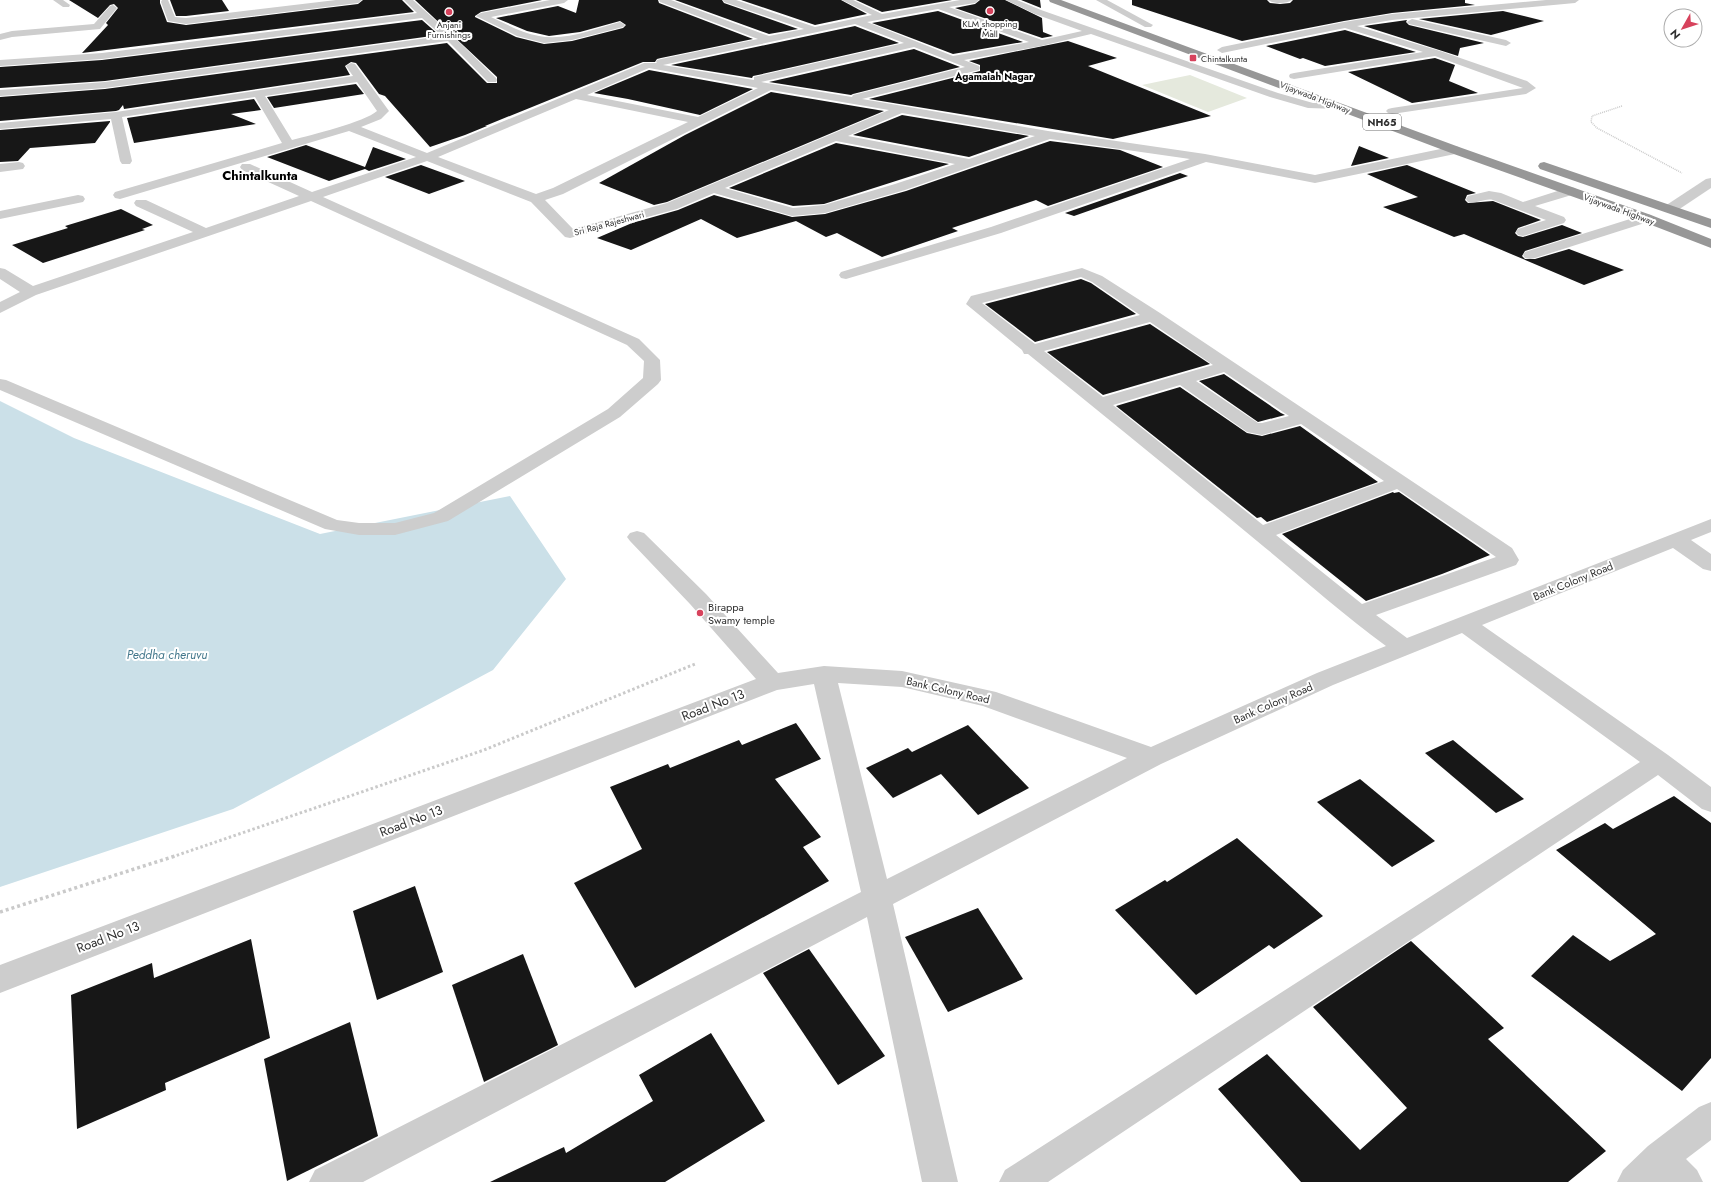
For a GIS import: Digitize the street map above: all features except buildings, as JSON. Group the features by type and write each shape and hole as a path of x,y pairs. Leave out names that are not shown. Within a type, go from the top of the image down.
{"highway":[{"name":"Vijaywada Highway","path":"1053,0 1455,150 1646,218 1711,244"},
{"path":"1078,0 1192,40"},
{"path":"1218,49 1244,58"},
{"name":"Vijaywada Highway","path":"1290,75 1316,85"},
{"name":"NH65","path":"1378,106 1415,119"},
{"name":"Vijaywada Highway","path":"1511,169 1532,163 1711,224"}],"street":[{"path":"57,0 66,5"},
{"path":"167,1 171,19 186,21 316,2 358,0"},
{"path":"408,0 450,38 492,80"},
{"path":"564,0 481,16 532,37 545,40 558,40 620,24"},
{"path":"663,0 767,39"},
{"path":"727,0 815,29"},
{"path":"846,0 880,16"},
{"path":"925,0 1040,43"},
{"path":"0,308 31,292 427,156 648,65 880,16 975,0"},
{"path":"1010,0 1038,12 1274,96 1312,106 1339,106"},
{"path":"1100,0 1148,25"},
{"path":"1272,0 1288,0"},
{"path":"1475,0 1497,8"},
{"path":"1218,49 1392,17 1575,0"},
{"path":"0,37 12,34 96,28 113,8"},
{"path":"0,63 102,56 424,15"},
{"path":"1392,17 1506,43"},
{"path":"850,99 975,68 856,21"},
{"path":"1344,25 1436,53 1523,83 1531,88 1526,91 1392,111"},
{"path":"952,59 1040,43 1092,31"},
{"path":"0,93 105,85 342,54 450,38"},
{"path":"748,82 915,44"},
{"path":"1290,75 1436,53"},
{"path":"120,195 377,118 383,111 342,54"},
{"path":"648,65 850,99 1048,135 1206,158 1315,179 1455,150"},
{"path":"0,126 116,115 360,78"},
{"path":"350,127 536,199 558,191 770,86"},
{"path":"258,93 289,145"},
{"path":"575,96 699,121"},
{"path":"714,189 902,109"},
{"path":"116,115 126,162"},
{"path":"714,189 792,212 825,208 900,187 972,163 1048,135"},
{"path":"834,137 972,163"},
{"path":"846,275 996,230 1206,158"},
{"path":"0,168 19,166"},
{"path":"0,384 332,525 359,529 396,529 441,517 614,413 652,380 652,360 633,342 246,167"},
{"path":"1670,209 1708,184"},
{"name":"Sri Raja Rajeshwari","path":"536,199 570,234 672,206 714,189"},
{"path":"1522,206 1570,191"},
{"path":"1473,199 1492,195 1558,220 1523,232"},
{"path":"0,215 78,199"},
{"path":"141,203 206,233"},
{"path":"1530,255 1646,218"},
{"path":"0,272 31,292"},
{"path":"1360,613 1508,560 1505,553 1098,279 1082,272 976,299 974,304 1030,350 1100,403 1259,534 1360,613 1373,625 1404,647"},
{"path":"1030,350 1154,316"},
{"path":"1100,403 1228,366"},
{"path":"1182,379 1253,428 1262,429 1304,418"},
{"path":"1259,534 1399,482"},
{"name":"Bank Colony Road","path":"824,674 902,679 987,698 1152,757 1325,679 1711,525"},
{"path":"637,537 698,599 754,663 773,682"},
{"path":"1676,540 1711,564"},
{"path":"1464,623 1710,800"},
{"path":"824,674 877,898 940,1182"},
{"name":"Road No 13","path":"0,979 773,682 824,674"},
{"path":"327,1182 1152,757"},
{"path":"1016,1182 1659,762"},
{"path":"1635,1182 1660,1158 1711,1119"},
{"path":"1660,1158 1685,1182"}],"path":[{"path":"1622,106 1592,116 1591,122 1597,128 1708,184"},
{"path":"0,912 148,866 484,750 695,664"}],"shaded area":[{"path":"1190,75 1247,98 1208,112 1142,85"}],"water":[{"name":"Peddha cheruvu","path":"0,401 74,438 320,534 510,496 566,579 493,670 233,809 0,887"}],"place":[{"name":"KLM shopping Mall","path":"990,11"},
{"name":"Anjani Furnishings","path":"449,12"},
{"name":"Chintalkunta","path":"1193,58"},
{"name":"Birappa Swamy temple","path":"700,613"}],"district":[{"name":"Agamaiah Nagar","path":"994,76"},
{"name":"Chintalkunta","path":"260,175"}]}
